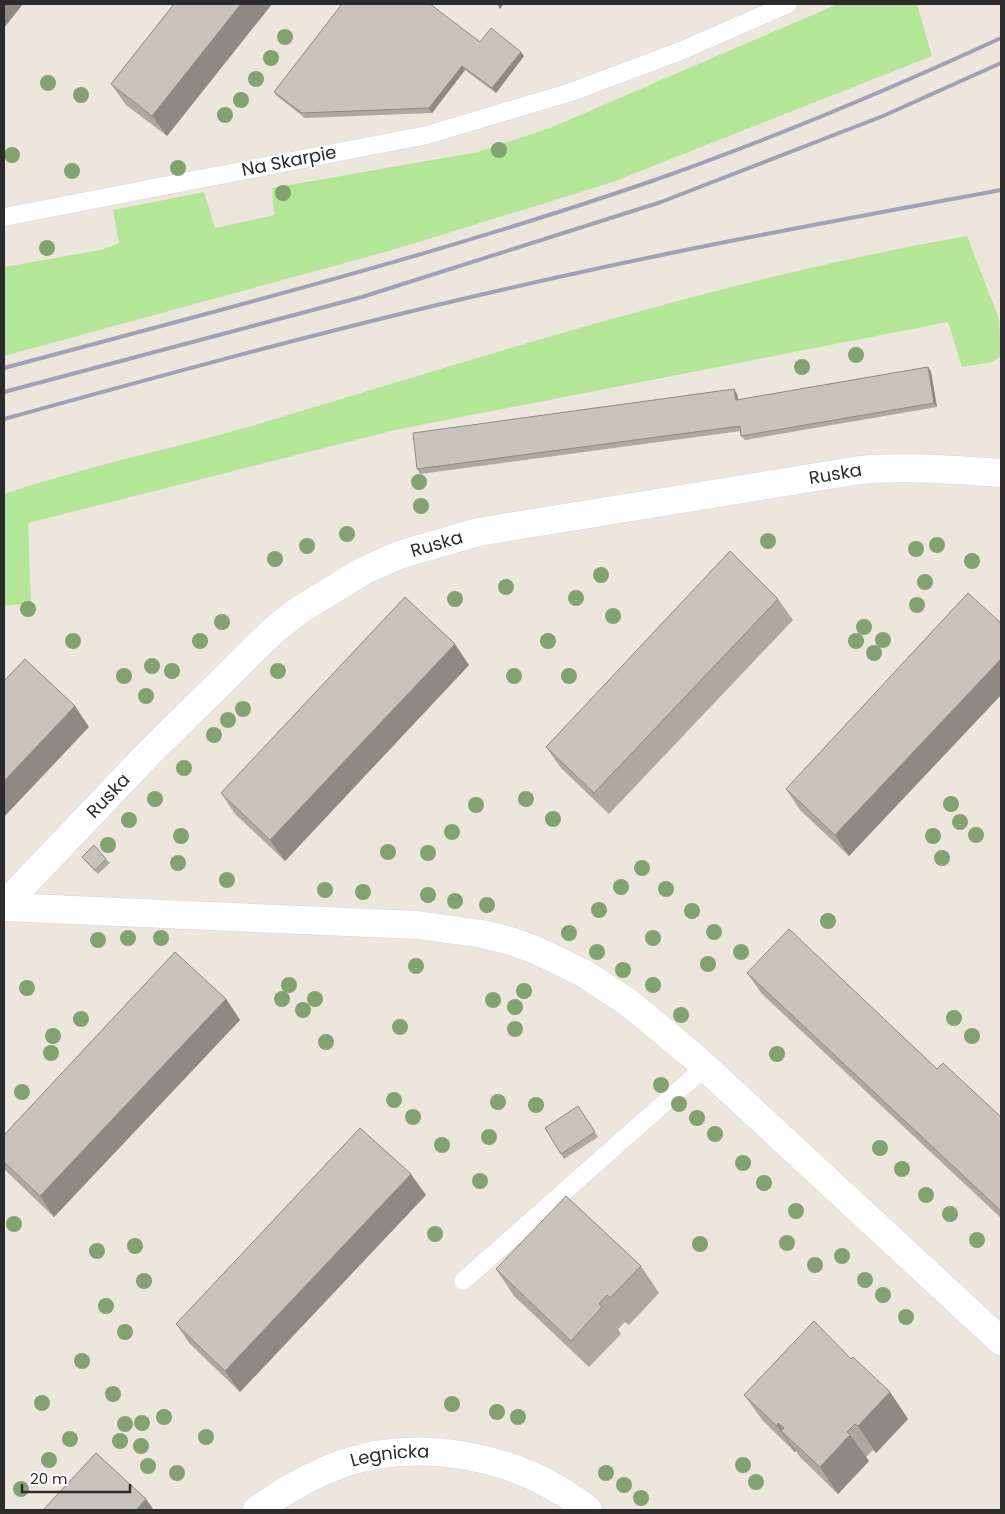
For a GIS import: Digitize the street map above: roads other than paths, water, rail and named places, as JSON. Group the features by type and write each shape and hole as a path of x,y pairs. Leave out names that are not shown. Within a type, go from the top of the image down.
{"street":[{"name":"Ruska","path":"4,906 148,754 273,631 328,591 399,555 478,532 860,470 929,468 1001,473"},
{"path":"4,906 391,923 483,934 538,951 585,974 629,1003 705,1067 1001,1340"},
{"name":"Legnicka","path":"257,1510 310,1478 343,1464 382,1455 425,1452 454,1454 488,1461 534,1477 560,1491 588,1510"}],"lane":[{"name":"Na Skarpie","path":"4,217 427,135 571,92 678,52 788,4"},
{"path":"463,1281 705,1067"}],"railway":[{"path":"4,368 328,281 569,209 694,166 783,132 871,96 1001,38"},
{"path":"4,392 362,297 661,202 883,116 1001,63"},
{"path":"4,419 311,336 497,291 686,250 1001,190"}]}
